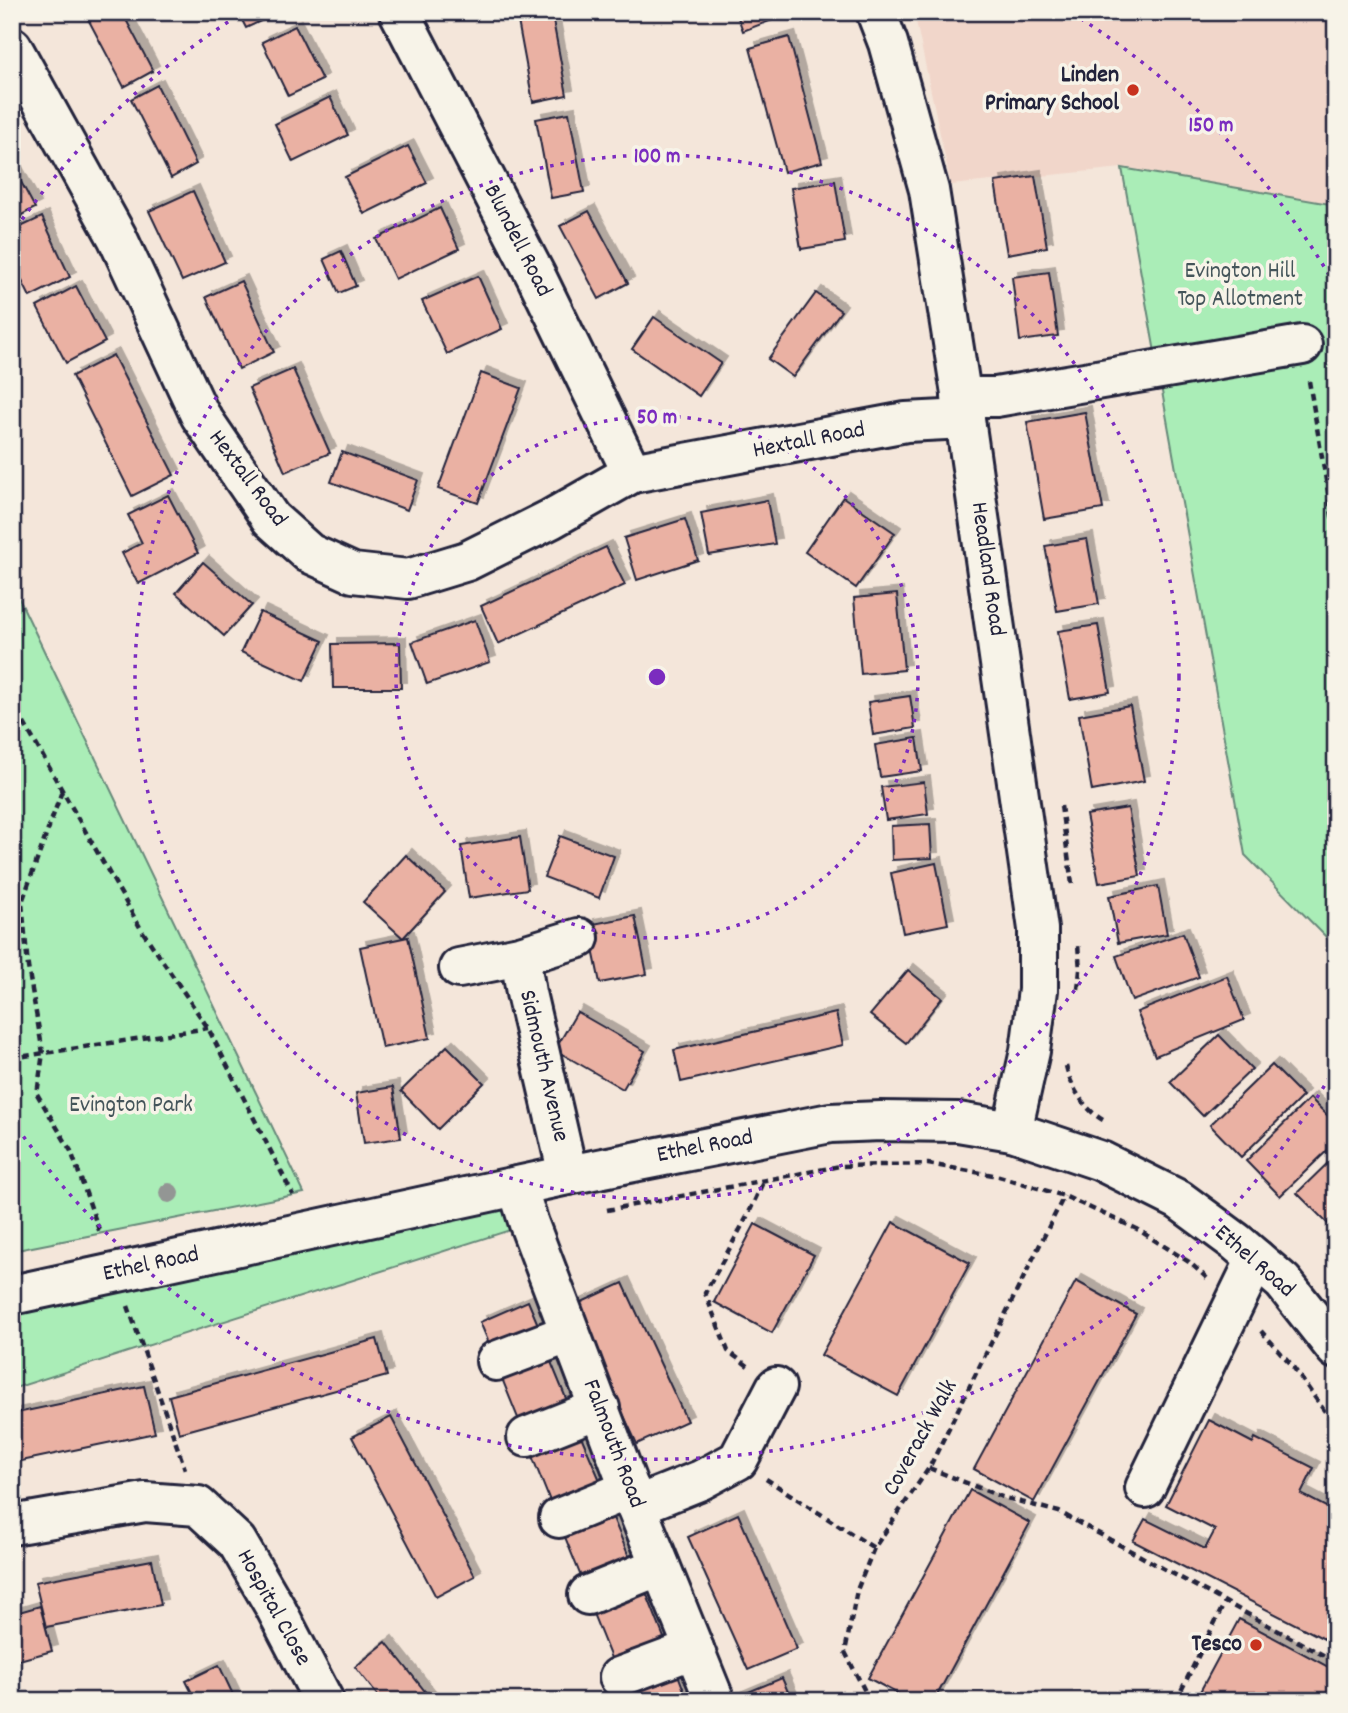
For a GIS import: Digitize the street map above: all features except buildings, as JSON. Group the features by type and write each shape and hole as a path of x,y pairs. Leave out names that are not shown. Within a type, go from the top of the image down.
{"street":[{"name":"Blundell Road","path":"399,12 536,276 632,473"},
{"name":"Headland Road","path":"876,12 888,43 929,190 1038,929 1038,990 1030,1051 1012,1131"},
{"name":"Hextall Road","path":"12,47 117,237 200,415 271,519 309,553 353,573 408,579 467,561 551,519 632,473 906,422 996,397 1302,345"},
{"name":"Sidmouth Avenue","path":"459,968 520,956 579,938"},
{"name":"Sidmouth Avenue","path":"520,956 568,1175"},
{"name":"Ethel Road","path":"12,1295 568,1175 830,1123 958,1122 1012,1131 1101,1161 1179,1200 1283,1282 1336,1349"},
{"name":"Falmouth Road","path":"517,1186 633,1498 715,1701"},
{"path":"1145,1488 1256,1259"},
{"path":"496,1361 570,1333"},
{"path":"559,1518 701,1479 738,1460 776,1387"},
{"path":"527,1437 600,1408"},
{"path":"12,1525 145,1502 198,1506"},
{"name":"Hospital Close","path":"198,1506 237,1542 275,1607 324,1701"},
{"path":"588,1595 660,1566"},
{"path":"618,1677 694,1649"}],"path":[{"path":"1302,345 1336,539"},
{"path":"12,702 141,929 208,1028 293,1195"},
{"path":"62,790 22,902 27,967 43,1053 37,1094 71,1151 100,1233"},
{"path":"1059,795 1072,888"},
{"path":"1077,943 1080,970 1077,994"},
{"path":"12,1058 208,1028"},
{"path":"1065,1064 1071,1087 1097,1117 1108,1123"},
{"path":"607,1210 839,1166 928,1164 999,1177 1064,1196 1137,1229 1189,1262 1234,1302 1291,1364 1336,1427"},
{"path":"764,1180 705,1293 728,1350 776,1387"},
{"name":"Coverack Walk","path":"870,1701 845,1652 857,1591 874,1548 929,1468 1064,1196"},
{"path":"117,1272 198,1506"},
{"path":"738,1460 874,1548"},
{"path":"929,1468 1002,1497 1059,1513 1336,1662"},
{"path":"1176,1701 1225,1602"}],"shaded area":[{"name":"Linden Primary School","path":"914,12 1336,12 1336,205 1122,168 951,185"}],"green space":[{"name":"Evington Hill Top Allotment","path":"1122,168 1336,205 1336,947 1245,855"},
{"name":"Evington Park","path":"12,584 304,1193 12,1251"},
{"path":"517,1186 529,1224 12,1389 12,1302"}],"place":[{"name":"Linden Primary School","path":"1133,90"},
{"name":"Tesco","path":"1256,1645"}]}
